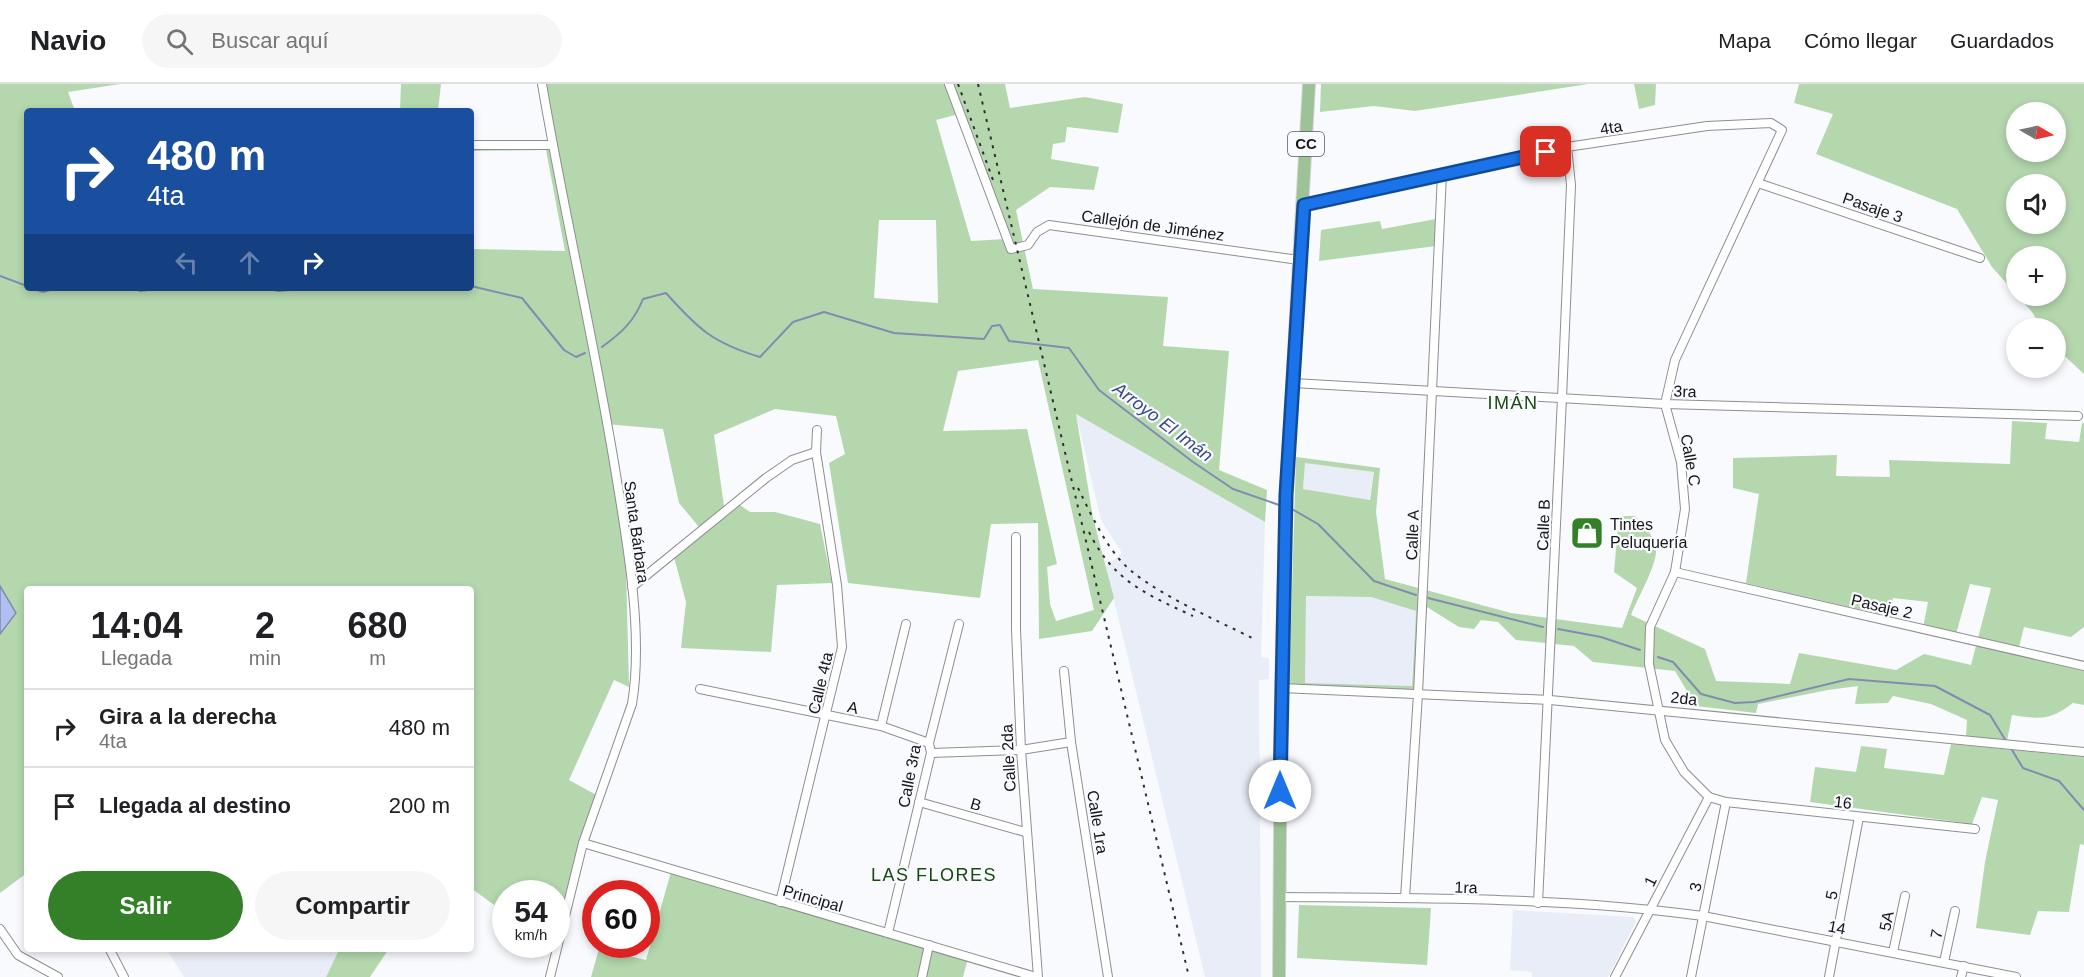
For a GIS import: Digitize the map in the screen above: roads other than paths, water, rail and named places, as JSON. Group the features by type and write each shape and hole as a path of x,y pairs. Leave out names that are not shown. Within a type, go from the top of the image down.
{"main road":[{"name":"CC","path":"1279,977 1281,688 1286,495 1309,84"}],"street":[{"name":"Santa Bárbara","path":"542,84 611,441 632,587 636,681 632,704 583,843 550,977"},
{"name":"Callejón de Jiménez","path":"949,84 1011,249 1028,245 1037,232 1049,225 1299,260"},
{"name":"4ta","path":"1304,205 1568,147 1707,126 1771,123 1782,130"},
{"name":"Calle C","path":"1709,797 1684,772 1665,740 1649,664 1650,627 1675,572 1685,509 1681,462 1665,404 1668,380 1675,360 1782,130"},
{"path":"474,145 552,145"},
{"name":"Calle B","path":"1538,903 1550,700 1571,185 1568,147"},
{"name":"Calle A","path":"1405,898 1418,694 1442,174"},
{"name":"Pasaje 3","path":"1758,183 1980,258"},
{"name":"3ra","path":"1293,383 1665,404 2078,416"},
{"name":"Calle 4ta","path":"780,902 842,647 837,585 816,452 817,430"},
{"path":"632,587 766,478 792,460 816,452"},
{"name":"Calle 2da","path":"1016,537 1016,629 1021,750 1037,977"},
{"name":"Pasaje 2","path":"1675,572 2084,666"},
{"path":"881,726 906,624"},
{"name":"Calle 3ra","path":"888,933 931,753 929,743 959,624"},
{"name":"Calle 1ra","path":"1064,671 1071,742 1108,977"},
{"name":"2da","path":"1281,688 1550,700 2084,752"},
{"name":"A","path":"700,689 881,726 929,743"},
{"path":"931,753 1021,750 1071,742"},
{"name":"16","path":"1709,797 1726,802 1975,829"},
{"name":"1","path":"1615,977 1709,797"},
{"name":"B","path":"919,802 1025,832"},
{"name":"3","path":"1691,977 1726,802"},
{"name":"5","path":"1829,977 1859,818"},
{"name":"Principal","path":"583,843 1037,977"},
{"name":"5A","path":"1893,952 1905,896"},
{"name":"1ra","path":"1279,897 1405,898 1651,909"},
{"name":"14","path":"1651,909 1703,916 2016,977"},
{"name":"7","path":"1944,962 1955,911"},
{"path":"0,929 18,955 58,977"},
{"path":"922,977 929,945"},
{"path":"111,952 124,977"},
{"path":"1961,977 1964,966"}],"water":[{"path":"0,586 16,613 0,634"}],"waterway":[{"name":"Arroyo El Imán","path":"0,276 24,285"},
{"name":"Arroyo El Imán","path":"474,287 522,298 564,350 576,357 585,353"},
{"name":"Arroyo El Imán","path":"40,291 46,291"},
{"name":"Arroyo El Imán","path":"602,347 626,326 643,299 666,293 707,333 730,346 760,357 793,322 824,312 894,333 984,339 992,326 1000,325 1009,341 1069,348 1099,390 1193,462 1233,489 1282,506"},
{"name":"Arroyo El Imán","path":"1290,508 1318,524 1374,581 1416,595"},
{"name":"Arroyo El Imán","path":"1428,598 1543,627"},
{"name":"Arroyo El Imán","path":"1558,629 1601,637 1640,650"},
{"name":"Arroyo El Imán","path":"1658,657 1673,662 1701,694 1735,703 1754,702 1849,679 1935,686 1990,715 2006,741"},
{"name":"Arroyo El Imán","path":"2012,750 2023,768 2059,781 2084,810"}],"railway":[{"path":"958,84 993,180"},
{"path":"978,84 1189,977"},
{"path":"1078,488 1108,543 1120,560 1132,571 1163,593 1252,638"},
{"path":"1089,532 1109,563 1132,584 1193,616"}],"place":[{"name":"Tintes Peluquería","path":"1587,533"}],"district":[{"name":"IMÁN","path":"1513,403"},
{"name":"LAS FLORES","path":"934,875"}]}
